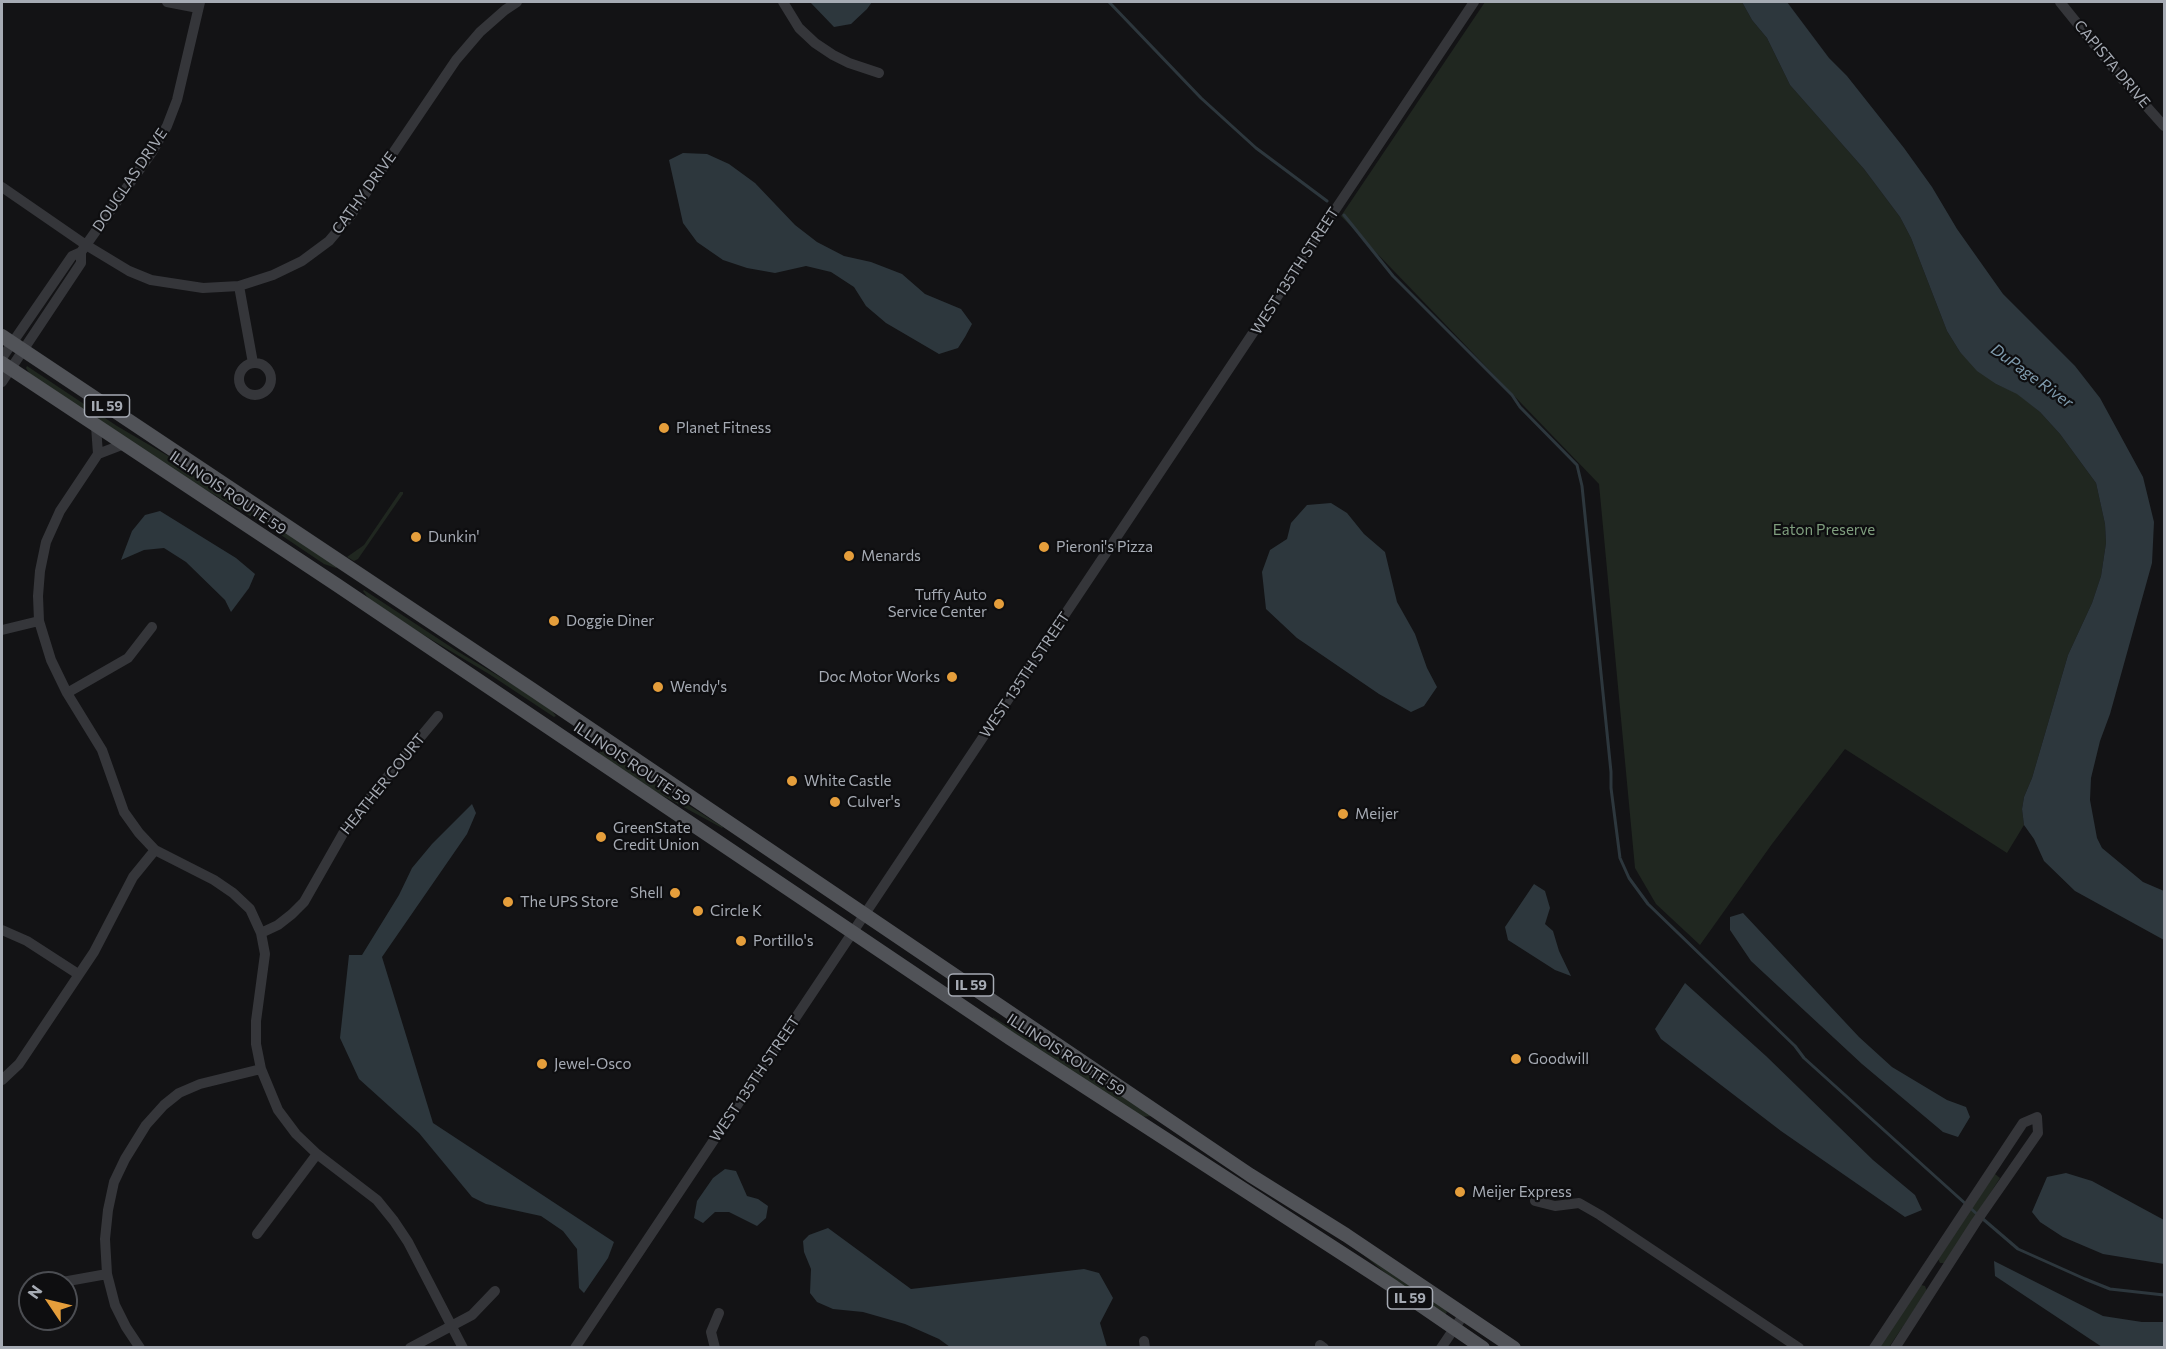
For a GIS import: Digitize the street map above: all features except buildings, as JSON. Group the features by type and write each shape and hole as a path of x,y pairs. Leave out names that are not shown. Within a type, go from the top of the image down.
{"main road":[{"name":"ILLINOIS ROUTE 59","path":"12,343 865,914 1175,1125 1464,1314"},
{"name":"ILLINOIS ROUTE 59","path":"4,363 1139,1122 1454,1328"},
{"path":"337,585 356,572"},
{"path":"1139,1122 1175,1125"},
{"name":"IL 59","path":"1464,1314 1514,1347"},
{"name":"IL 59","path":"1454,1328 1483,1347"}],"street":[{"path":"167,2 199,5"},
{"name":"CATHY DRIVE","path":"2,187 83,248 152,280 203,288 238,286 273,274 303,261 329,241 351,215 456,60 480,32 517,2"},
{"path":"783,2 799,28 814,42 841,59 879,73"},
{"name":"WEST 135TH STREET","path":"575,1347 1474,2"},
{"name":"CAPISTA DRIVE","path":"2060,2 2123,80 2164,126"},
{"name":"DOUGLAS DRIVE","path":"2,382 4,363 12,343 72,256 83,248 152,152 167,126 177,100 199,5"},
{"path":"238,286 253,363"},
{"path":"96,426 98,454"},
{"path":"124,444 98,454 60,511 46,542 38,585 39,621 51,660 67,693 102,750 124,812 139,833 155,850 214,880 250,909 261,933 265,954 256,1022 256,1044 261,1069 278,1110 296,1134 317,1154 377,1200 394,1221 408,1242 464,1347"},
{"path":"2,630 39,621"},
{"path":"67,693 128,658 152,627"},
{"name":"HEATHER COURT","path":"261,933 292,915 304,902 349,823 438,716"},
{"path":"2,1080 19,1064 104,936 133,877 155,850"},
{"path":"2,930 27,941 78,974"},
{"path":"140,1347 126,1327 115,1305 107,1274 105,1239 114,1182 146,1125 164,1105 179,1093 200,1084 261,1069"},
{"path":"1874,1347 2023,1122 2037,1117 2037,1133 1976,1221 1894,1347"},
{"path":"257,1234 317,1154"},
{"path":"1535,1201 1555,1206 1579,1203 1799,1347"},
{"path":"1926,1270 1939,1278"},
{"path":"78,1279 107,1274"},
{"path":"410,1347 472,1314 495,1291"},
{"path":"715,1347 711,1332 718,1313"},
{"path":"1441,1347 1464,1314"}],"green space":[{"name":"Eaton Preserve","path":"1485,2 1742,2 1752,20 1767,38 1790,85 1864,169 1900,217 1911,238 1947,331 1960,352 1996,384 2017,393 2040,412 2060,434 2096,483 2105,524 2106,543 2101,576 2092,603 2068,655 2032,778 2024,797 2022,809 2024,825 2007,853 1845,749 1772,844 1700,945 1656,904 1635,868 1599,484 1341,216"},
{"path":"27,366 117,426 197,473 338,566 336,568 324,564 269,527 182,476 30,374"},
{"path":"400,492 403,494 358,559 354,561 347,557 364,545"},
{"path":"364,590 457,651 530,695 556,716 554,717 489,674 417,631 369,599"},
{"path":"602,749 723,827 656,792 602,756 599,753"},
{"path":"993,1017 1153,1116 1140,1117 992,1019"},
{"path":"1995,1174 2000,1178 1945,1263 1940,1263 1938,1259"},
{"path":"1360,1252 1444,1308 1447,1312 1445,1315 1395,1281"},
{"path":"1921,1285 1925,1286 1927,1291 1889,1347 1878,1348"}],"water":[{"path":"810,2 872,2 851,24 834,27"},
{"name":"DuPage River","path":"1742,2 1787,2 1829,58 1847,76 1904,148 2003,294 2075,366 2100,398 2143,477 2154,522 2152,563 2110,714 2100,741 2091,778 2090,800 2097,838 2102,848 2143,882 2164,891 2164,940 2075,891 2044,861 2034,839 2024,825 2022,809 2024,797 2032,778 2068,655 2092,603 2101,576 2106,543 2105,524 2096,483 2060,434 2040,412 2017,394 1977,371 1960,352 1947,331 1911,238 1900,217 1864,169 1790,85 1767,38 1752,20"},
{"path":"683,153 707,154 729,164 755,183 795,225 817,242 844,256 871,262 902,274 925,294 961,309 972,324 958,348 939,354 886,323 866,306 854,287 831,272 806,266 775,273 747,268 723,260 697,242 683,223 669,160"},
{"path":"1331,503 1347,513 1364,534 1385,552 1397,602 1415,634 1427,668 1437,687 1424,706 1411,712 1379,694 1297,638 1266,609 1262,572 1270,550 1287,539 1291,523 1307,505"},
{"path":"160,511 236,558 255,574 249,588 231,612 225,600 186,562 164,548 144,550 121,560 132,531 145,515"},
{"path":"472,804 476,813 467,834 382,957 433,1123 614,1242 608,1258 584,1293 579,1288 577,1249 563,1231 541,1216 486,1204 472,1197 419,1133 359,1079 340,1038 349,955 362,955 399,895 412,868 432,844"},
{"path":"1534,884 1545,891 1550,908 1545,924 1553,931 1559,951 1571,976 1555,970 1508,940 1505,927"},
{"path":"1743,913 1859,1037 1892,1067 1947,1100 1966,1107 1970,1117 1958,1137 1943,1132 1862,1064 1751,961 1730,930 1730,917"},
{"path":"1685,983 1766,1056 1873,1160 1915,1195 1922,1210 1905,1217 1781,1131 1661,1039 1655,1029"},
{"path":"725,1169 736,1171 747,1196 758,1199 768,1206 766,1218 757,1226 729,1212 715,1212 703,1223 694,1218 697,1201 713,1178"},
{"path":"2066,1173 2092,1181 2164,1220 2164,1264 2103,1254 2063,1237 2040,1222 2032,1212 2047,1177"},
{"path":"828,1228 911,1289 1084,1269 1099,1273 1113,1298 1100,1323 1107,1347 950,1347 939,1339 905,1324 863,1312 833,1309 817,1302 810,1293 811,1269 804,1252 803,1241 809,1235"},
{"path":"1994,1261 2103,1316 2142,1322 2164,1322 2164,1347 2102,1347 1995,1276"}],"waterway":[{"path":"1109,2 1201,98 1256,148 1327,201"},
{"path":"1344,215 1393,276 1512,395 1520,407 1577,465 1582,486 1611,788 1620,858 1629,878 1648,904 1795,1046 1804,1058 1978,1215"},
{"path":"1983,1219 2018,1249 2085,1279 2110,1289 2164,1295"}],"place":[{"name":"Planet Fitness","path":"664,428"},
{"name":"Dunkin'","path":"416,537"},
{"name":"Pieroni's Pizza","path":"1044,547"},
{"name":"Menards","path":"849,556"},
{"name":"Tuffy Auto Service Center","path":"999,604"},
{"name":"Doggie Diner","path":"554,621"},
{"name":"Doc Motor Works","path":"952,677"},
{"name":"Wendy's","path":"658,687"},
{"name":"White Castle","path":"792,781"},
{"name":"Culver's","path":"835,802"},
{"name":"Meijer","path":"1343,814"},
{"name":"GreenState Credit Union","path":"601,837"},
{"name":"Shell","path":"675,893"},
{"name":"The UPS Store","path":"508,902"},
{"name":"Circle K","path":"698,911"},
{"name":"Portillo's","path":"741,941"},
{"name":"Goodwill","path":"1516,1059"},
{"name":"Jewel-Osco","path":"542,1064"},
{"name":"Meijer Express","path":"1460,1192"}]}
